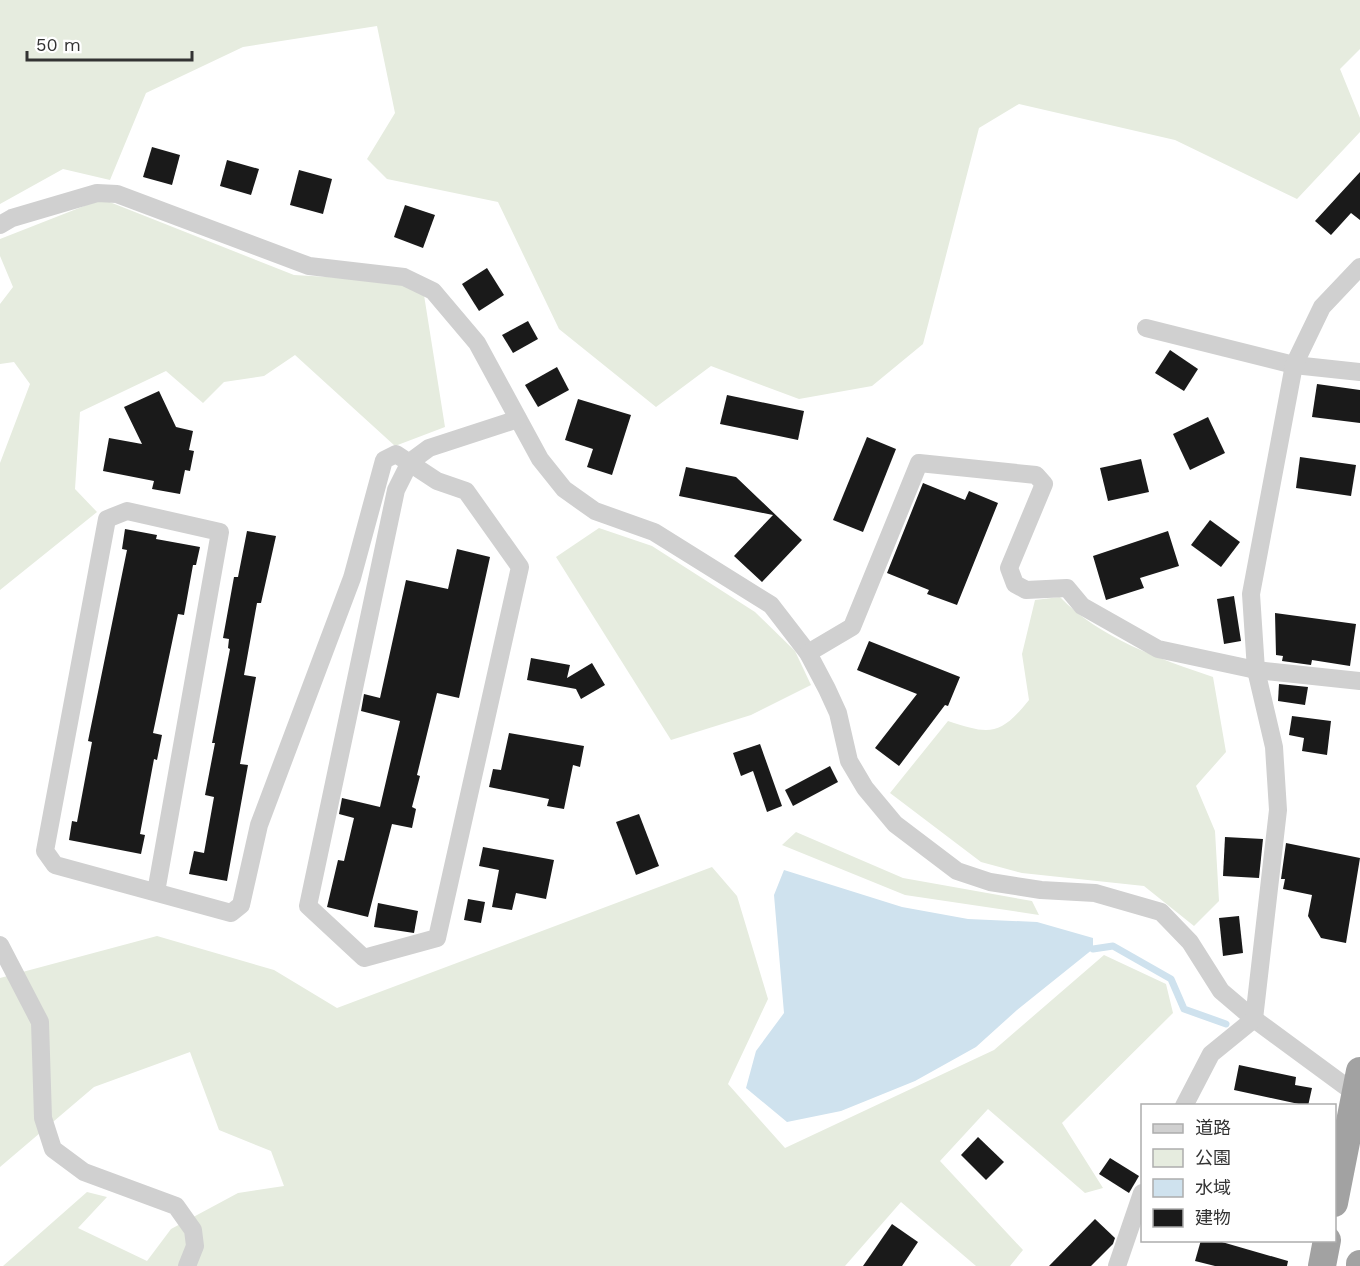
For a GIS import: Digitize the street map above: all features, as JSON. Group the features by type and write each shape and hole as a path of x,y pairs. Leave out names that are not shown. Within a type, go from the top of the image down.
{"highway":[{"path":"1336,1198 1359,1088"},
{"path":"1322,1266 1327,1242"}],"street":[{"path":"0,225 12,218 97,193 117,194 309,266 404,277 433,291 477,343 540,459 564,489 595,510 654,532 771,605 808,653 838,713 849,761 865,789 895,824 957,871 990,882 1041,890 1095,892 1161,912 1190,942 1221,990 1254,1019 1359,1088"},
{"path":"1185,1104 1211,1054 1254,1019 1278,810 1274,747 1256,670 1251,594 1294,365 1322,307 1360,267"},
{"path":"1146,328 1294,365 1360,372"},
{"path":"156,892 220,532 127,511 107,519 45,851 55,865 231,913 242,905 259,825 352,578 384,460 396,454 410,462 437,482 466,491 520,567 437,938 364,958 308,906 396,490 410,462 429,448 518,419"},
{"path":"808,653 852,627 919,463 1036,475 1044,484 1009,568 1015,584 1026,590 1067,588 1082,606 1158,649 1256,670 1360,681"},
{"path":"0,945 40,1022 44,1118 53,1149 84,1172 176,1206 193,1230 195,1246 188,1266"},
{"path":"1117,1266 1141,1199"}],"green space":[{"path":"0,0 1360,0 1360,49 1340,69 1360,118 1360,132 1297,199 1175,140 1019,104 979,128 923,344 872,386 799,399 711,366 656,407 559,329 498,202 387,179 367,159 395,113 377,26 243,47 146,93 110,180 63,169 0,204"},
{"path":"102,199 294,275 396,281 424,295 445,427 395,446 295,355 264,376 224,382 203,403 166,371 80,412 75,489 97,512 0,590 0,463 30,384 14,362 0,364 0,304 13,287 0,256 0,239"},
{"path":"599,528 652,546 755,612 795,651 811,685 751,715 671,740 556,557"},
{"path":"1060,597 1093,624 1131,646 1213,677 1226,752 1196,786 1215,831 1219,901 1194,926 1144,886 1022,873 981,862 890,793 948,721 974,729 993,729 1002,726 1019,712 1029,700 1022,654 1035,600"},
{"path":"796,832 903,878 1032,901 1039,915 905,895 782,845"},
{"path":"712,867 737,896 768,999 728,1084 785,1148 994,1050 1104,955 1166,984 1173,1013 1062,1123 1103,1188 1085,1193 988,1109 940,1161 1023,1250 1010,1266 976,1266 901,1202 845,1266 3,1266 87,1192 107,1197 78,1228 147,1261 171,1229 238,1193 284,1186 271,1151 219,1130 190,1052 94,1087 0,1167 0,978 157,936 274,970 337,1008"}],"water":[{"path":"784,870 902,907 968,919 1037,922 1093,938 1093,949 1017,1010 976,1047 915,1081 841,1111 787,1122 746,1088 756,1051 784,1013 774,895"}],"building":[{"path":"152,147 180,155 172,185 143,177"},
{"path":"227,160 259,169 251,195 220,186"},
{"path":"299,170 332,179 323,214 290,205"},
{"path":"1360,172 1360,220 1351,213 1331,235 1315,221"},
{"path":"405,205 435,215 423,248 394,237"},
{"path":"487,268 504,295 479,311 462,284"},
{"path":"528,321 538,339 513,353 502,335"},
{"path":"1170,350 1198,369 1184,391 1155,373"},
{"path":"557,367 569,390 538,407 525,385"},
{"path":"1317,384 1360,390 1360,423 1312,417"},
{"path":"159,391 176,427 193,431 189,450 194,451 190,471 185,470 180,494 152,489 154,481 103,471 109,438 142,444 124,407"},
{"path":"727,395 804,411 798,440 720,424"},
{"path":"578,399 631,415 612,475 587,467 593,449 565,440"},
{"path":"1208,417 1225,453 1190,470 1173,434"},
{"path":"867,437 896,449 863,532 833,520"},
{"path":"1300,457 1356,465 1351,496 1296,488"},
{"path":"1141,459 1149,492 1108,501 1100,468"},
{"path":"686,467 736,477 802,540 762,582 734,556 773,515 679,496"},
{"path":"923,483 965,500 969,491 998,503 957,605 927,594 929,590 887,573"},
{"path":"1210,520 1240,542 1221,567 1191,545"},
{"path":"125,529 157,535 156,539 200,547 196,565 193,565 184,615 178,614 153,733 162,735 157,760 154,759 140,834 145,835 141,854 69,840 72,821 77,822 92,742 88,741 127,550 122,549"},
{"path":"247,531 276,536 261,603 257,603 244,675 256,677 240,764 248,765 227,881 189,874 194,851 204,853 214,797 205,795 215,743 212,743 230,649 228,648 229,639 223,638 234,577 238,577"},
{"path":"1168,531 1179,566 1140,578 1144,588 1106,600 1093,556"},
{"path":"457,549 490,557 459,698 437,693 417,775 420,776 412,807 416,809 412,828 392,824 368,917 327,907 338,860 344,861 354,818 339,814 342,798 380,807 400,721 361,711 364,694 380,698 406,580 448,589"},
{"path":"1234,596 1241,641 1224,644 1217,599"},
{"path":"1275,613 1356,624 1350,666 1312,660 1311,665 1282,661 1283,656 1276,655"},
{"path":"869,641 960,677 948,706 945,705 899,766 875,748 917,694 857,670"},
{"path":"531,658 570,665 567,678 592,663 605,685 581,699 576,689 527,680"},
{"path":"1279,684 1308,687 1305,705 1278,701"},
{"path":"1292,716 1331,721 1327,755 1302,751 1304,738 1289,735"},
{"path":"509,733 584,746 580,767 573,765 564,809 547,806 549,799 489,787 493,769 501,770"},
{"path":"760,744 782,806 767,812 753,771 741,776 733,753"},
{"path":"830,766 838,782 793,806 785,790"},
{"path":"639,814 659,866 636,875 616,822"},
{"path":"1225,837 1263,839 1259,878 1223,876"},
{"path":"1286,843 1360,858 1346,943 1321,938 1308,916 1312,895 1283,889 1285,879 1281,879"},
{"path":"483,847 554,860 546,899 516,893 512,910 492,907 499,870 479,866"},
{"path":"468,899 485,902 481,923 464,920"},
{"path":"378,903 418,911 414,933 374,927"},
{"path":"1239,916 1243,953 1223,956 1219,918"},
{"path":"1239,1065 1296,1077 1295,1085 1312,1088 1308,1104 1234,1090"},
{"path":"978,1137 1004,1162 986,1180 961,1155"},
{"path":"1110,1158 1139,1176 1129,1193 1099,1174"},
{"path":"1095,1219 1115,1238 1113,1244 1091,1266 1049,1266"},
{"path":"892,1224 918,1242 902,1266 863,1266"},
{"path":"1200,1242 1222,1242 1288,1261 1287,1266 1215,1266 1195,1261"}],"waterway":[{"path":"1093,949 1113,946 1171,979 1184,1009 1226,1024"}]}
